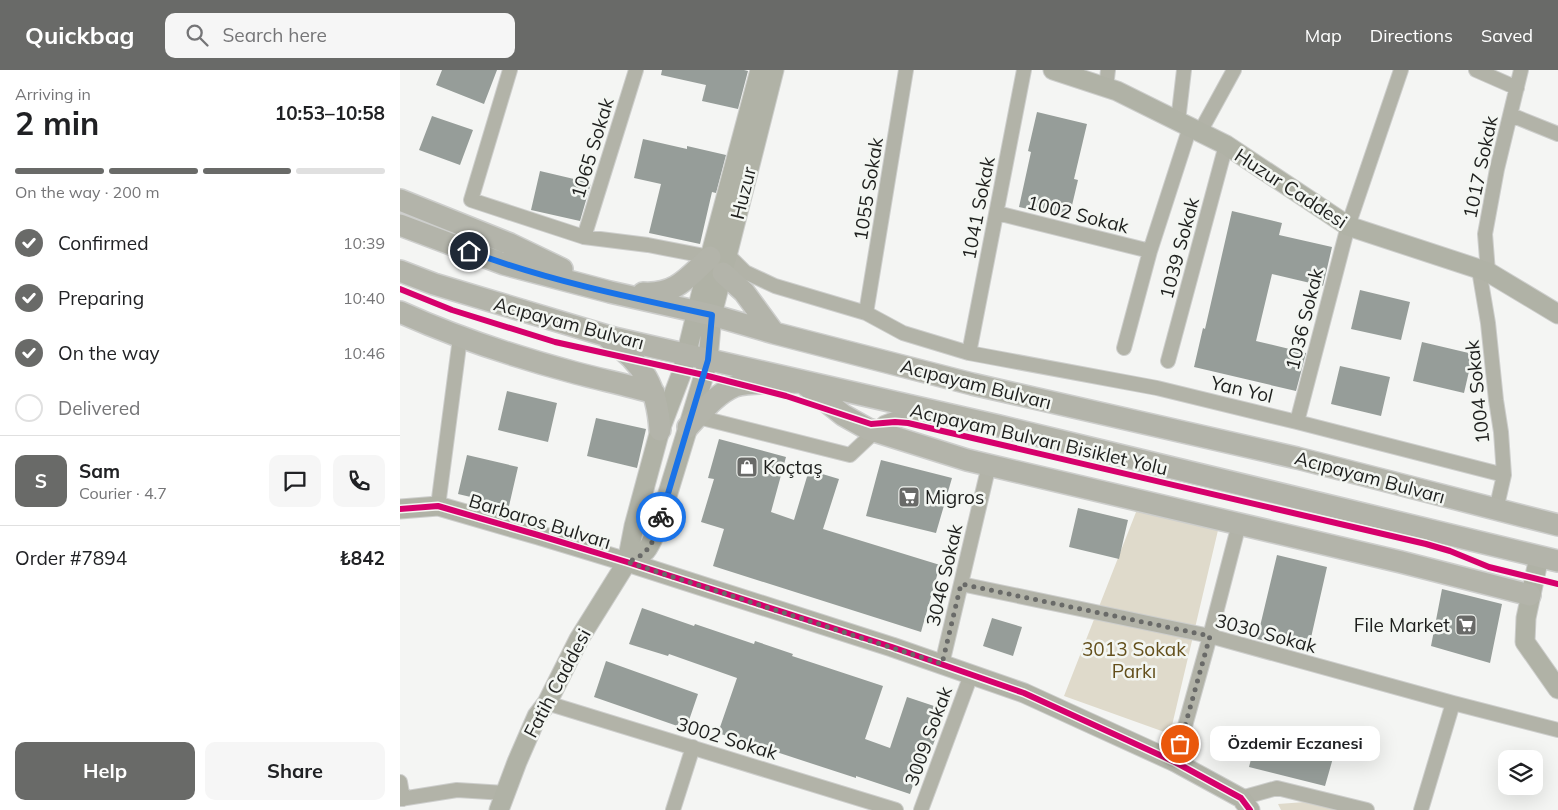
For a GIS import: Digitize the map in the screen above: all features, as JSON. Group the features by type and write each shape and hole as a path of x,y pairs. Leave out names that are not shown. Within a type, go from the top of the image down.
{"main road":[{"path":"400,200 510,244 610,292 658,294 669,291 686,279 720,262 774,333"},
{"name":"Acıpayam Bulvarı","path":"400,225 504,264 610,292 704,314 991,388 1297,458 1558,525"},
{"name":"Acıpayam Bulvarı","path":"400,271 434,284 600,333 802,382 956,416 1549,559"},
{"path":"400,312 460,338 533,361 612,380 654,393"},
{"path":"600,333 639,364 654,393 659,410 660,430"},
{"path":"693,422 726,391 737,386 802,382 843,416 876,431 968,460 1530,595"}],"street":[{"path":"510,70 471,200 584,237 648,245 720,262"},
{"name":"1065 Sokak","path":"584,237 636,70"},
{"name":"Huzur","path":"720,262 760,70"},
{"name":"Huzur","path":"704,314 774,70"},
{"name":"1055 Sokak","path":"866,313 906,70"},
{"name":"1041 Sokak","path":"969,353 1024,70"},
{"name":"Huzur Caddesi","path":"1053,70 1107,79 1190,127 1226,145 1348,226 1484,271 1558,314"},
{"path":"1184,70 1190,127"},
{"path":"1124,348 1150,251 1190,127 1234,70"},
{"name":"1036 Sokak","path":"1298,422 1348,226 1402,70"},
{"path":"1476,70 1517,88"},
{"name":"1017 Sokak","path":"1484,271 1485,234 1497,169 1521,70"},
{"path":"1510,115 1558,134"},
{"name":"1039 Sokak","path":"1168,361 1226,145"},
{"name":"1002 Sokak","path":"996,213 1150,251"},
{"name":"Yan Yol","path":"720,262 776,286 866,313 903,333 969,353 1157,388 1504,475"},
{"name":"1004 Sokak","path":"1484,271 1504,475 1496,510"},
{"path":"627,562 634,526 660,430 682,372 686,354 704,314"},
{"path":"627,562 640,557 648,549 657,529 693,422 708,360 704,314"},
{"path":"438,506 460,338"},
{"path":"693,422 850,455 884,423 894,419 956,416"},
{"name":"3046 Sokak","path":"942,664 989,465"},
{"name":"Barbaros Bulvarı","path":"400,509 438,506 627,562 942,664 1024,693 1175,762 1246,804"},
{"path":"1175,762 1239,524"},
{"path":"1549,559 1530,595 1526,618 1525,642 1558,689"},
{"name":"Fatih Caddesi","path":"502,801 537,716 546,703 579,639 627,562"},
{"name":"3030 Sokak","path":"961,584 1210,636 1453,704 1558,730"},
{"name":"3009 Sokak","path":"921,810 971,675"},
{"name":"3002 Sokak","path":"546,703 896,810"},
{"path":"1421,810 1453,704"},
{"path":"673,810 693,747"},
{"path":"400,782 401,799 457,790 502,801"},
{"path":"1246,804 1277,788 1367,810"}],"green space":[{"name":"3013 Sokak Parkı","path":"1138,507 1219,526 1170,734 1064,696"},
{"path":"1305,802 1336,810 1281,810 1278,804"}],"building":[{"path":"442,70 497,70 484,104 436,85"},
{"path":"662,70 748,71 738,109 702,101 706,85 661,75"},
{"path":"1037,112 1087,124 1074,179 1078,180 1069,218 1019,207 1031,152 1028,151"},
{"path":"432,116 473,130 460,165 419,150"},
{"path":"643,139 726,155 716,193 712,192 700,244 649,233 661,184 634,178"},
{"path":"540,171 591,183 580,221 531,210"},
{"path":"1232,211 1282,223 1279,235 1332,247 1323,286 1272,274 1256,341 1306,353 1296,391 1194,367 1203,328 1205,329"},
{"path":"1360,290 1410,302 1401,340 1351,329"},
{"path":"1422,342 1473,354 1464,393 1413,381"},
{"path":"1340,366 1390,377 1381,416 1331,404"},
{"path":"507,391 557,403 548,442 498,430"},
{"path":"596,418 646,429 637,468 587,456"},
{"path":"719,439 786,457 771,512 794,520 809,470 839,479 823,529 940,565 921,632 713,566 724,529 701,522 714,479 708,478"},
{"path":"467,455 518,467 509,506 458,494"},
{"name":"Migros","path":"881,460 952,478 936,533 866,516"},
{"path":"1078,508 1128,520 1119,559 1069,547"},
{"path":"1277,555 1327,567 1308,651 1257,639"},
{"name":"File Market","path":"1442,589 1502,604 1490,663 1431,646"},
{"path":"642,608 754,644 755,641 793,654 792,656 883,686 865,739 890,748 907,697 946,710 933,745 927,743 910,794 718,733 737,678 669,654 668,656 629,644"},
{"path":"992,618 1022,627 1013,656 983,646"},
{"path":"606,661 698,694 686,729 594,697"},
{"path":"1256,740 1293,750 1293,747 1333,758 1325,786 1249,767"}],"cycle path":[{"name":"Acıpayam Bulvarı Bisiklet Yolu","path":"400,289 452,310 555,342 704,375 786,396 871,424 908,423 1426,544 1450,551 1489,567 1558,584"},
{"path":"400,509 438,506 538,535 892,647 1024,693 1175,762 1241,798 1250,810"}],"way so far":[{"path":"661,517 648,549 640,557 627,562 942,664 961,584 1210,636 1180,744"}],"place":[{"name":"Koçtaş","path":"747,467"},
{"name":"Migros","path":"909,497"},
{"name":"File Market","path":"1466,625"},
{"name":"Özdemir Eczanesi","path":"1180,744"}],"route":[{"path":"469,251 504,264 610,292 712,315 708,360 661,517"}]}
